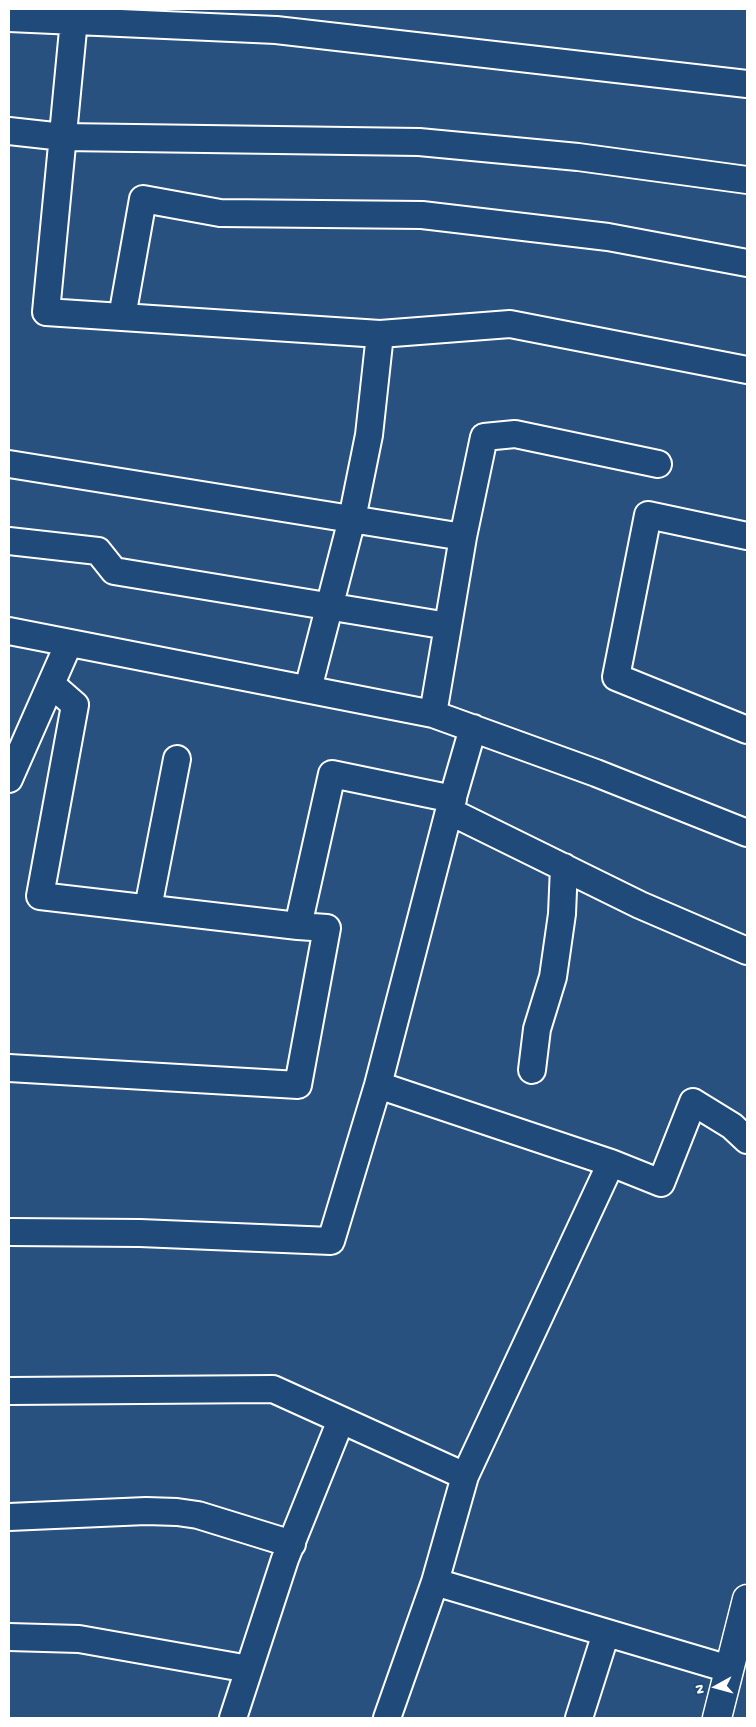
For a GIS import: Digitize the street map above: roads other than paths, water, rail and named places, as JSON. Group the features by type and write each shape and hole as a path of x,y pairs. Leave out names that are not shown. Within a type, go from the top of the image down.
{"street":[{"path":"74,16 46,312 380,334 510,324 747,370"},
{"path":"9,18 74,16 276,30 747,84"},
{"path":"9,131 63,137 419,142 578,157 747,180"},
{"path":"122,317 143,199 220,213 422,215 608,237 747,263"},
{"path":"308,689 352,519 369,435 380,334"},
{"path":"433,714 462,537 484,438 515,434 658,464"},
{"path":"9,464 462,537"},
{"path":"747,536 648,515 616,677 747,730"},
{"path":"9,542 98,551 114,571 448,626"},
{"path":"9,632 433,714 596,773 747,833"},
{"path":"9,780 16,749 51,684 69,643"},
{"path":"9,1068 298,1085 326,928 40,896 74,705 51,684"},
{"path":"9,1232 140,1232 331,1240 378,1085 473,728"},
{"path":"148,908 177,759"},
{"path":"298,926 332,774 451,805 564,867 640,905 747,951"},
{"path":"532,1070 538,1029 553,976 562,914 564,867"},
{"path":"378,1085 611,1163 661,1183 693,1102 732,1126 747,1140"},
{"path":"387,1718 435,1582 465,1476 611,1163"},
{"path":"9,1391 273,1389 465,1476"},
{"path":"233,1718 292,1544 341,1420"},
{"path":"9,1517 146,1511 177,1512 198,1515 292,1544"},
{"path":"435,1582 729,1669"},
{"path":"717,1718 747,1599"},
{"path":"579,1718 606,1633"},
{"path":"9,1637 79,1639 249,1669"}]}
